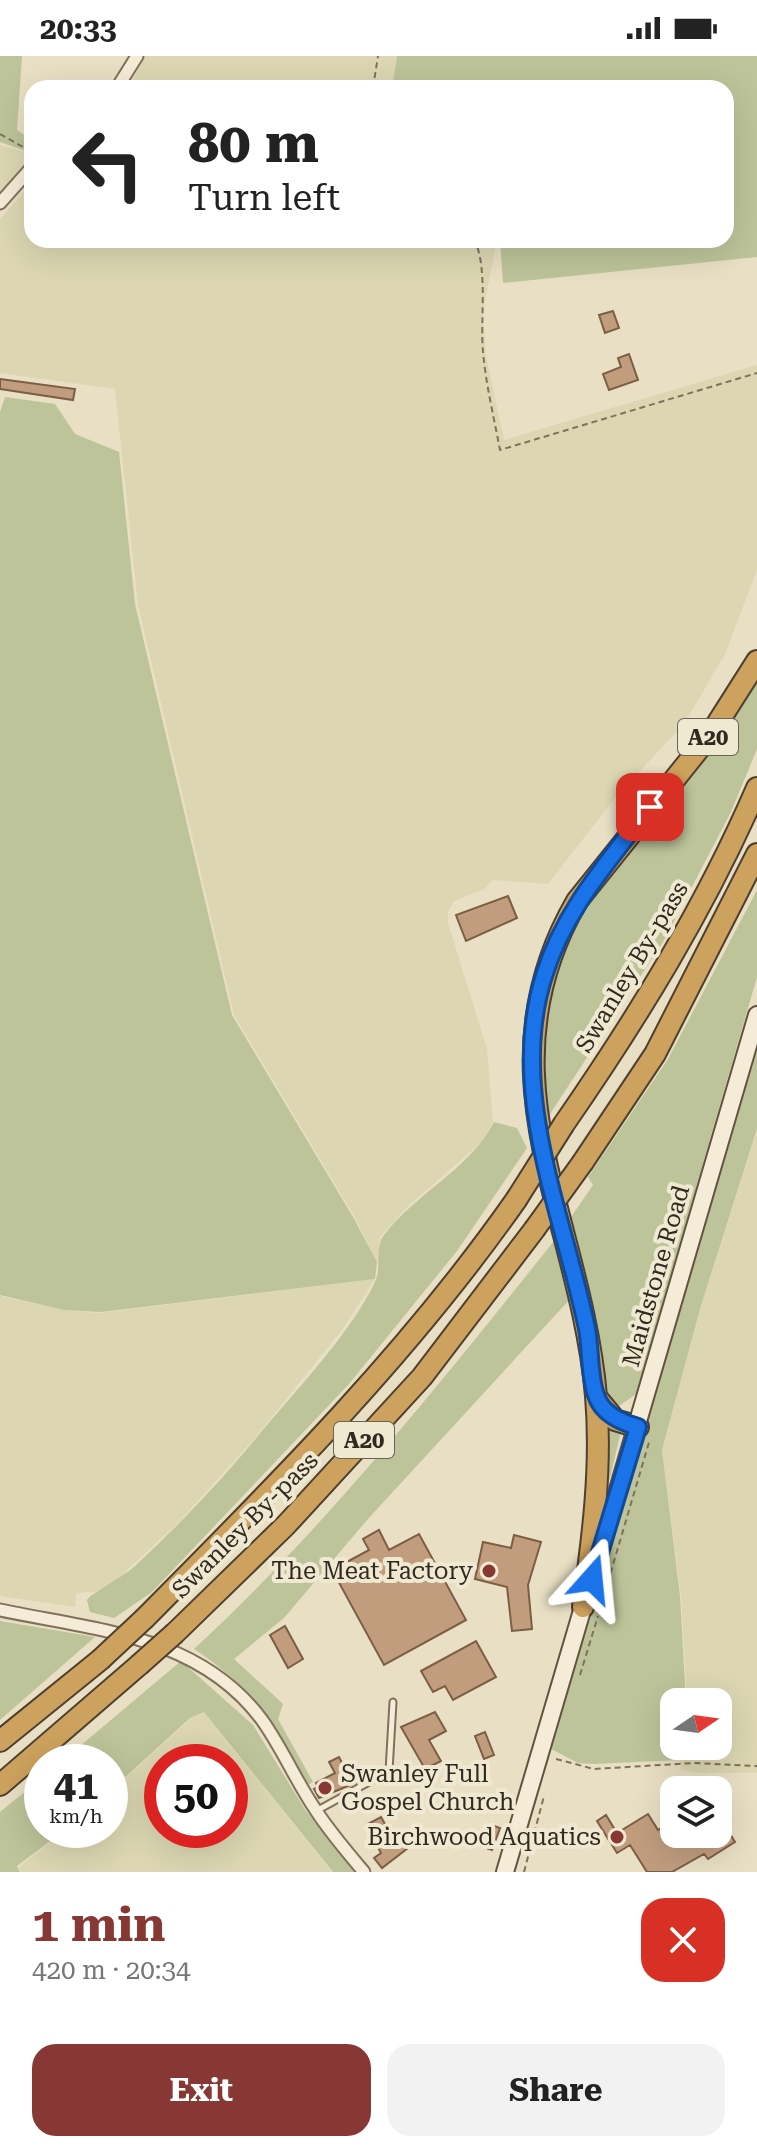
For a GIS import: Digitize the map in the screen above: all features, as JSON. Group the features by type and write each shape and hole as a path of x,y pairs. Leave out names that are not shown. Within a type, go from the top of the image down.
{"highway":[{"name":"A20","path":"583,1607 596,1511 596,1397 587,1330 537,1119 532,1046 543,979 560,931 577,901 710,735 757,661"},
{"name":"Swanley By-pass","path":"0,1741 100,1660 145,1618 261,1501 386,1365 516,1200 676,953 732,846 757,788"},
{"name":"Swanley By-pass","path":"0,1785 175,1633 286,1525 422,1377 534,1230 655,1054 757,854"},
{"path":"596,1397 615,1420 638,1427"}],"main road":[{"name":"Maidstone Road","path":"505,1872 757,1015"}],"street":[{"path":"122,80 137,56"},
{"path":"0,203 24,176"},
{"path":"0,1610 90,1624 142,1638 203,1665 235,1689 262,1721 316,1811 364,1872"}],"lane":[{"path":"316,1811 389,1771 393,1702"}],"path":[{"path":"374,80 378,56"},
{"path":"0,134 24,148"},
{"path":"478,248 482,257 480,312 483,357 500,450 757,373"},
{"path":"540,1753 594,1769 694,1763 757,1766"}],"shaded area":[{"path":"145,56 397,56 393,80 133,80"},
{"path":"0,145 24,152 24,174 0,201"},
{"path":"24,192 24,248 495,248 483,311 486,356 504,440 757,365 757,570 725,654 684,724 618,794 548,884 493,880 484,889 454,901 448,912 448,923 487,1049 493,1122 485,1139 406,1208 380,1237 377,1262 354,1216 234,1015 138,605 115,389 0,373 0,219"},
{"path":"757,1131 757,1773 681,1770 681,1760 732,1760 732,1688 686,1688 681,1597 662,1450 700,1310"},
{"path":"375,1279 342,1330 254,1439 179,1522 112,1584 101,1591 76,1593 75,1607 0,1596 0,1296 64,1310 99,1313"},
{"path":"204,1712 230,1744 163,1744 191,1718"},
{"path":"144,1761 144,1848 248,1848 248,1767 332,1872 22,1872 19,1867 43,1848 128,1848 128,1776"}],"green space":[{"path":"0,56 22,56 17,130 24,135 24,150 0,142"},
{"path":"397,56 757,56 757,257 503,283 501,248 734,248 734,80 393,80"},
{"path":"5,397 55,404 75,434 119,452 135,604 232,1015 353,1217 377,1262 375,1279 101,1312 64,1310 0,1295 0,412"},
{"path":"757,671 757,749 731,812 663,942 546,1120 542,1040 553,978 576,920"},
{"path":"757,890 757,977 636,1394 619,1406 606,1396 569,1220 593,1185 588,1177 668,1059"},
{"path":"757,1050 757,1129 700,1309 662,1450 680,1596 685,1688 660,1688 660,1760 681,1760 578,1763 551,1749"},
{"path":"494,1122 517,1128 527,1148 457,1251 349,1384 152,1592 114,1618 90,1612 87,1600 135,1566 182,1520 228,1471 320,1362 351,1323 375,1282 379,1245 384,1235 471,1153"},
{"path":"558,1236 572,1297 367,1520 284,1618 234,1659 283,1704 278,1719 313,1782 308,1785 273,1727 246,1693 194,1649 291,1552 384,1450"},
{"path":"599,1422 622,1427 604,1503"},
{"path":"0,1621 95,1637 0,1720"},
{"path":"181,1661 253,1725 306,1811 356,1872 333,1872 248,1767 248,1744 230,1744 204,1712 190,1718 162,1744 144,1744 144,1760 128,1775 128,1744 82,1744"},
{"path":"24,1793 24,1848 41,1848 17,1866 20,1872 0,1872 0,1812"}],"building":[{"path":"613,311 619,328 605,333 599,315"},
{"path":"629,354 638,380 609,390 603,374 621,367 618,358"},
{"path":"0,379 75,389 73,400 0,389"},
{"path":"508,896 517,918 466,941 456,915"},
{"path":"379,1530 389,1550 419,1534 466,1620 384,1665 337,1579 350,1572 345,1563 369,1550 363,1539"},
{"path":"514,1535 541,1542 528,1585 532,1629 512,1631 507,1587 475,1579 483,1542 511,1548"},
{"path":"285,1626 303,1659 288,1668 270,1635"},
{"path":"476,1641 496,1677 453,1700 445,1686 433,1692 421,1671"},
{"path":"435,1712 446,1731 429,1740 441,1761 425,1769 401,1727"},
{"path":"485,1732 494,1755 484,1759 475,1736"},
{"path":"339,1757 348,1775 353,1772 358,1782 319,1798 314,1789 318,1787 316,1783 335,1773 329,1762"},
{"path":"648,1814 660,1829 660,1848 725,1848 708,1859 704,1854 672,1872 647,1872 630,1845 617,1853 597,1821 606,1815 617,1833"},
{"path":"381,1817 395,1842 400,1838 408,1848 382,1868 374,1858 381,1853 366,1825"},
{"path":"489,1824 500,1828 492,1850 480,1846"}],"place":[{"name":"The Meat Factory","path":"489,1571"},
{"name":"Swanley Full Gospel Church","path":"325,1788"},
{"name":"Birchwood Aquatics","path":"617,1837"}],"route":[{"path":"592,1579 638,1427 615,1420 596,1397 587,1330 537,1119 532,1046 543,979 560,931 577,901 650,807"}]}
